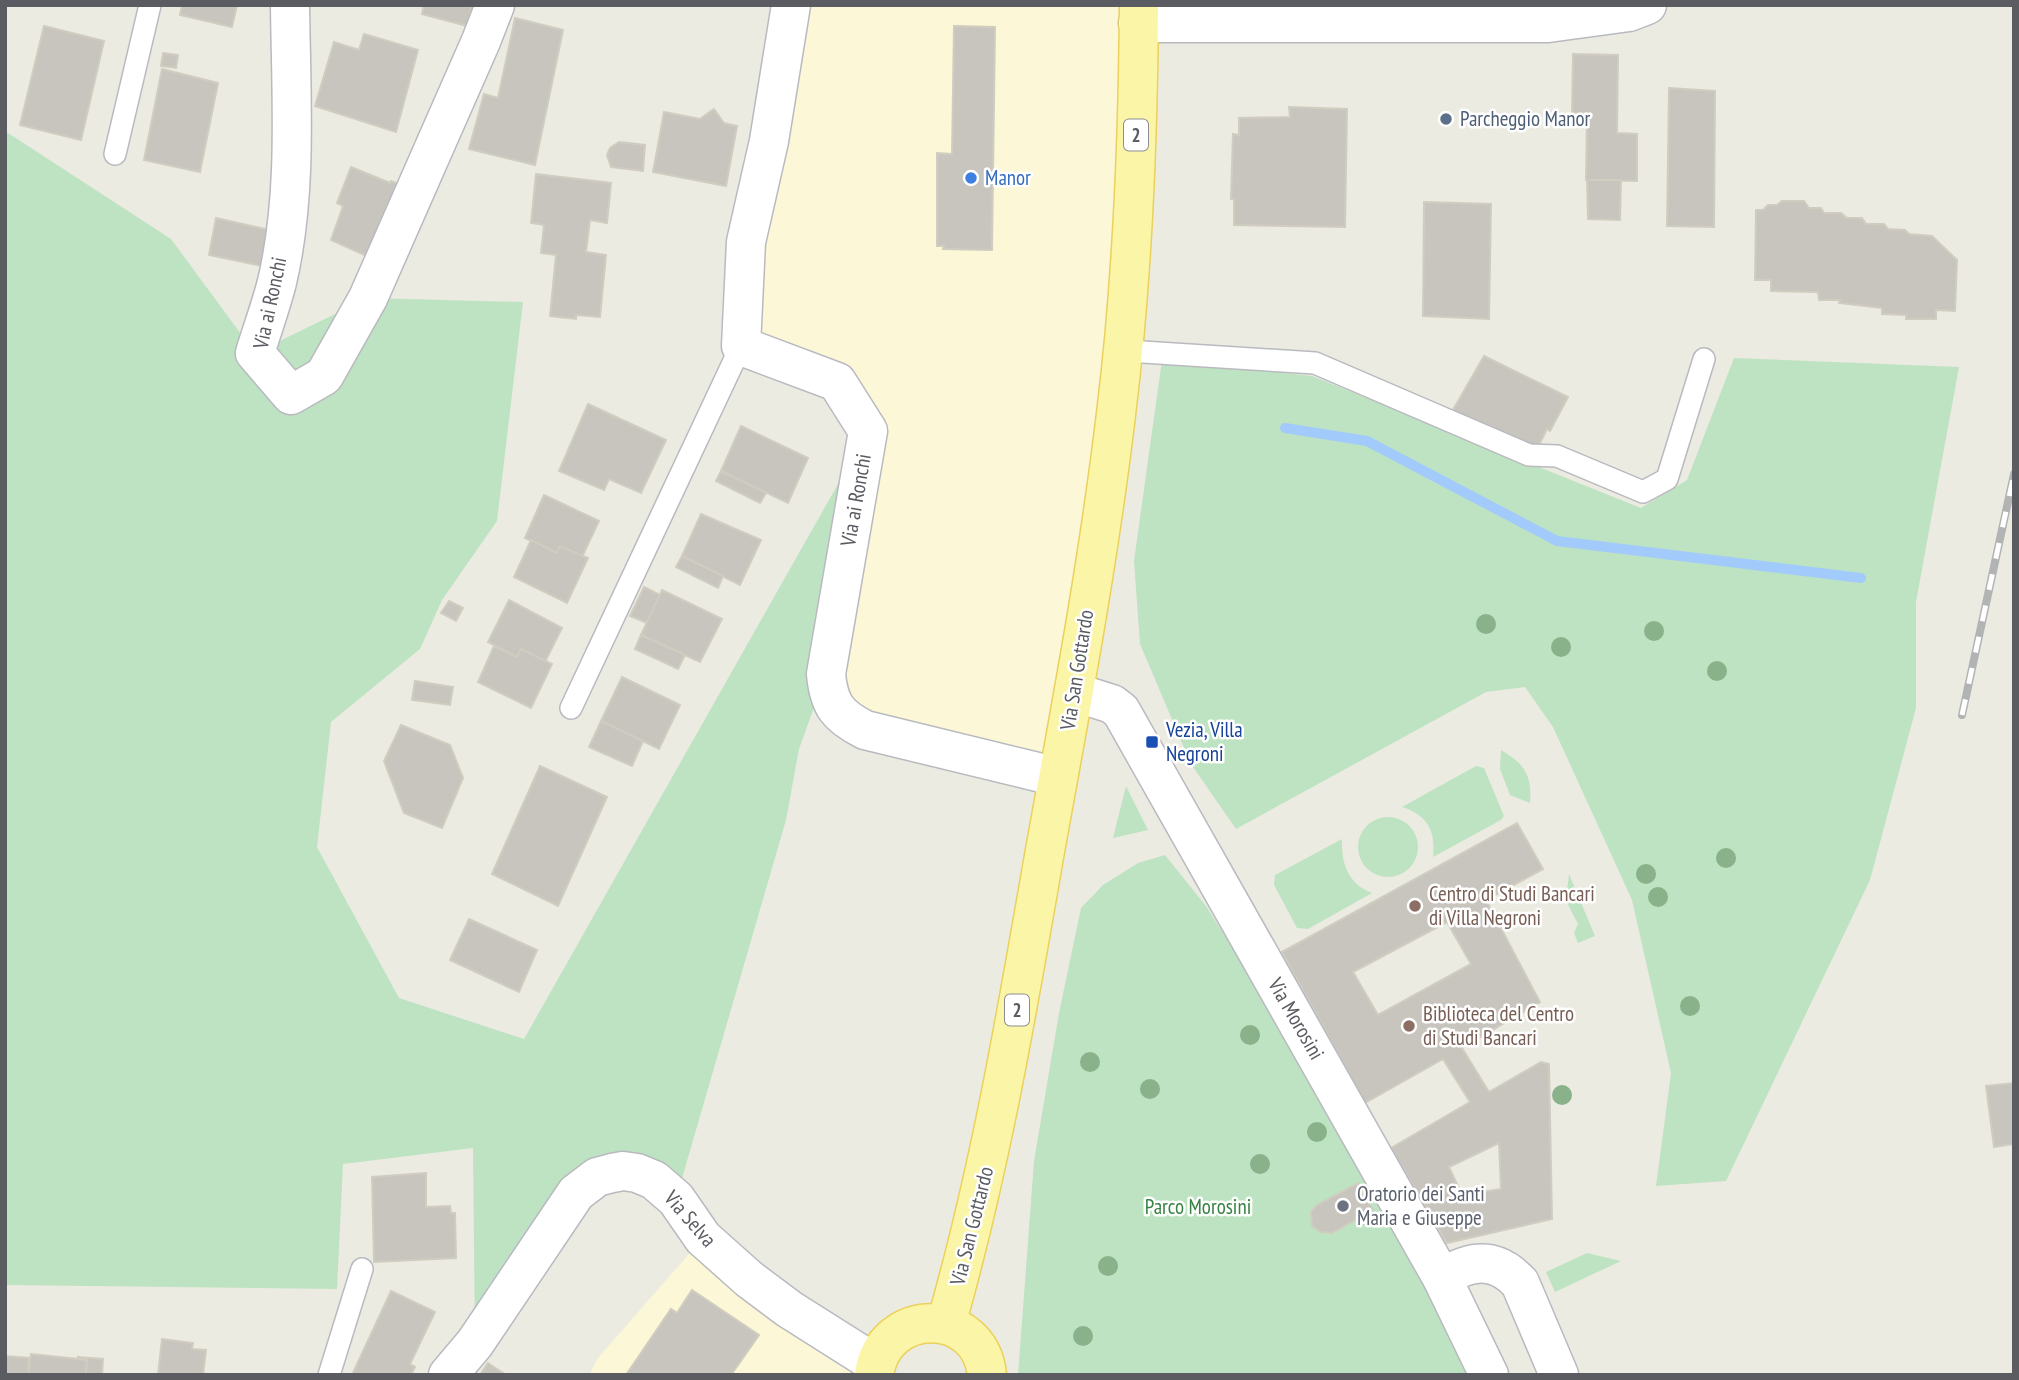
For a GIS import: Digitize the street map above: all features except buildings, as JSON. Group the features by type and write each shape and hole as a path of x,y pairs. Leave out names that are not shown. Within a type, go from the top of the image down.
{"main road":[{"name":"Via San Gottardo","path":"946,1324 966,1258 984,1177 1074,692 1116,412 1133,223 1139,14"},
{"path":"875,1369 883,1348 895,1334 911,1325 929,1322 946,1324 964,1333 977,1346 986,1363 987,1375"}],"street":[{"name":"Via ai Ronchi","path":"290,5 291,122 288,206 277,281 255,353 291,395 324,376 368,298 495,5"},
{"path":"741,346 746,242 769,141 791,5"},
{"path":"1139,14 1548,23 1629,12 1647,5"},
{"name":"Via ai Ronchi","path":"741,346 837,382 868,432 826,674 830,698 835,709 844,718 866,730 1058,777"},
{"name":"Via Morosini","path":"1074,692 1112,704 1121,711 1443,1278 1489,1375"},
{"name":"Via Selva","path":"448,1375 475,1343 576,1193 597,1177 623,1171 654,1180 676,1199 704,1238 749,1279 875,1369"},
{"path":"1443,1278 1469,1265 1483,1263 1497,1265 1509,1271 1520,1283 1559,1375"}],"lane":[{"path":"115,154 150,5"},
{"path":"571,708 741,346"},
{"path":"1122,348 1127,351 1315,363 1529,455 1557,456 1643,492 1667,479 1704,359"},
{"path":"329,1375 362,1269"}],"shaded area":[{"path":"791,5 1139,5 1135,182 1058,777 835,709 868,431 837,382 741,346"},
{"path":"703,1238 869,1375 589,1375 598,1358"}],"green space":[{"path":"5,131 171,239 255,353 368,298 523,302 497,521 442,600 420,649 331,722 317,847 399,998 524,1039 868,431 826,674 799,749 786,820 676,1199 612,1173 475,1343 473,1148 343,1164 337,1289 5,1285"},
{"path":"1734,358 1959,367 1916,602 1916,708 1870,880 1726,1181 1656,1186 1671,1073 1632,900 1553,727 1525,687 1486,692 1236,829 1191,764 1140,644 1134,561 1162,360 1312,376 1641,508 1687,480"},
{"path":"1501,750 1516,760 1525,771 1530,785 1530,803 1510,795 1500,769"},
{"path":"1476,766 1484,768 1504,816 1433,857 1433,839 1428,825 1418,814 1402,807"},
{"path":"1126,786 1148,830 1113,838"},
{"path":"1388,817 1409,826 1418,847 1409,868 1388,877 1367,868 1358,847 1367,826"},
{"path":"1342,839 1348,872 1357,884 1372,893 1308,929 1297,928 1274,885 1275,875"},
{"name":"Parco Morosini","path":"1165,855 1206,906 1289,1037 1482,1375 1018,1375 1034,1161 1059,1013 1081,908 1103,885 1138,863"},
{"path":"1569,874 1595,936 1578,943 1574,933 1578,924 1566,901"},
{"path":"1587,1253 1621,1261 1555,1292 1546,1272"}],"waterway":[{"path":"1285,428 1367,441 1557,541 1861,578"}],"railway":[{"path":"1962,715 2014,474"}],"place":[{"name":"Parcheggio Manor","path":"1446,119"},
{"name":"Manor","path":"971,178"},
{"name":"Vezia, Villa Negroni","path":"1152,742"},
{"name":"Centro di Studi Bancari di Villa Negroni","path":"1415,906"},
{"name":"Biblioteca del Centro di Studi Bancari","path":"1409,1026"},
{"name":"Oratorio dei Santi Maria e Giuseppe","path":"1343,1206"}]}
